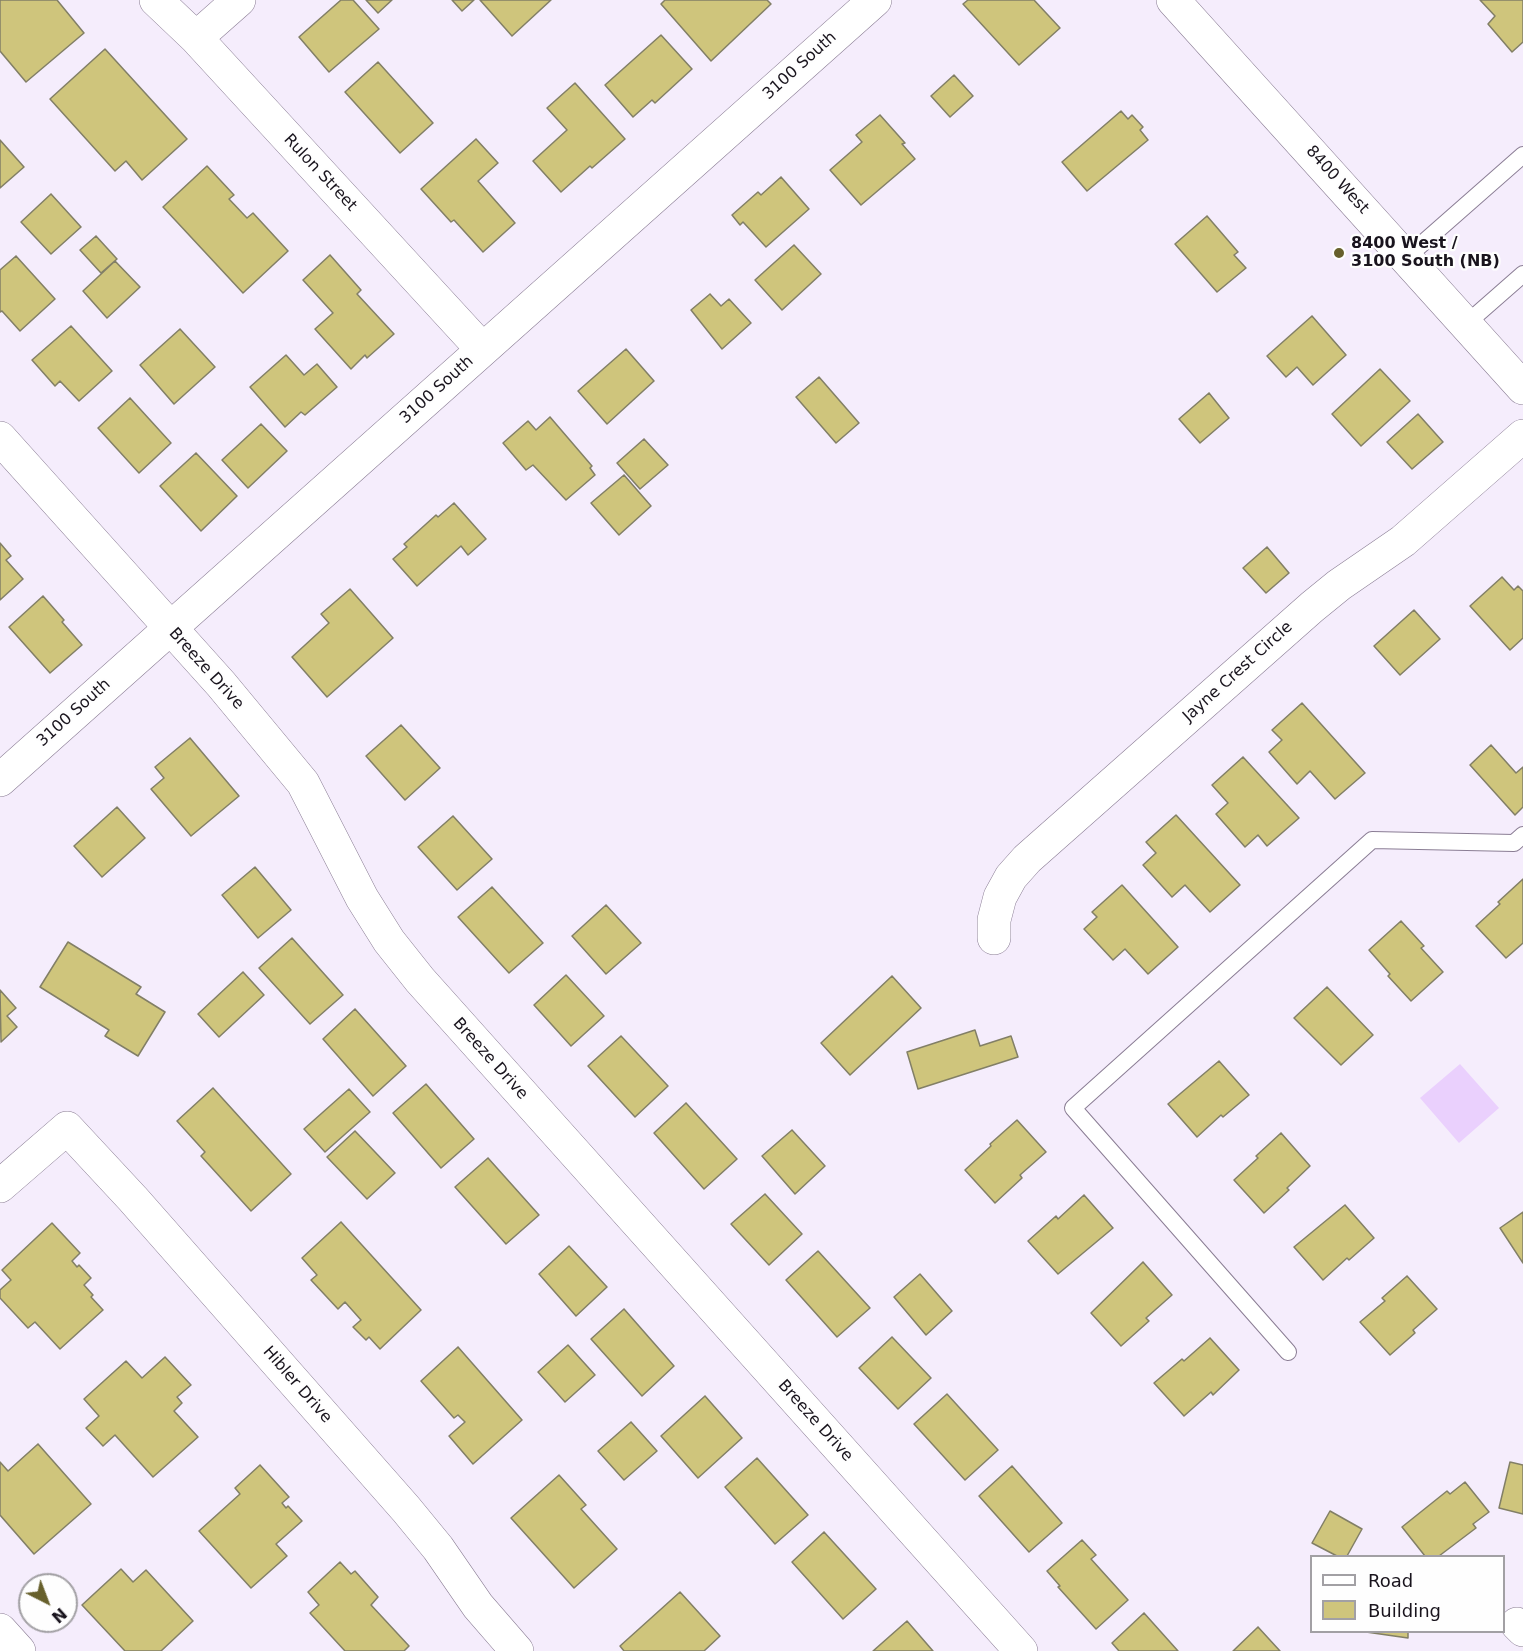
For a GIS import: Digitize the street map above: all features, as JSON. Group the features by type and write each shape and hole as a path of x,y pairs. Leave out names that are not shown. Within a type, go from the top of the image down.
{"street":[{"name":"Rulon Street","path":"156,0 196,38 482,350"},
{"path":"196,38 239,0"},
{"name":"3100 South","path":"0,780 875,0"},
{"name":"8400 West","path":"1173,0 1523,388"},
{"name":"Jayne Crest Circle","path":"994,938 994,920 1000,897 1011,877 1027,859 1312,607 1339,585 1403,541 1523,436"},
{"name":"Breeze Drive","path":"0,438 221,684 303,783 362,898 388,941 420,980 1021,1651"},
{"name":"Hibler Drive","path":"0,1186 67,1128 133,1199 406,1509 438,1548 478,1605 517,1651"},
{"path":"0,1630 19,1651"}],"lane":[{"path":"1407,257 1523,155"},
{"path":"1466,324 1523,274"},
{"path":"1288,1352 1073,1108 1372,840 1514,843 1523,835"}],"shaded area":[{"path":"1460,1064 1499,1108 1459,1143 1420,1098"}],"building":[{"path":"0,0 57,0 84,33 26,82 0,51"},
{"path":"341,0 353,0 379,29 329,72 299,37"},
{"path":"366,0 392,0 378,13"},
{"path":"452,0 474,0 462,11"},
{"path":"480,0 551,0 512,36"},
{"path":"665,0 767,0 771,4 711,61 661,4"},
{"path":"968,0 1034,0 1060,28 1019,65 963,4"},
{"path":"1480,0 1523,0 1523,42 1512,52 1488,24 1495,16"},
{"path":"661,35 692,69 655,103 652,100 633,117 605,85"},
{"path":"105,49 187,139 142,180 126,161 115,171 50,99"},
{"path":"378,62 433,123 400,153 345,92"},
{"path":"954,75 973,96 950,117 931,96"},
{"path":"575,83 625,139 561,192 533,161 567,130 547,108"},
{"path":"1121,111 1128,119 1132,115 1143,127 1140,130 1148,140 1087,191 1062,162"},
{"path":"880,115 905,143 902,144 915,159 861,205 830,170 862,142 856,135"},
{"path":"476,139 498,163 478,181 515,223 483,252 421,189"},
{"path":"0,140 24,167 0,188"},
{"path":"207,166 234,195 229,199 247,218 253,213 288,251 243,293 163,207"},
{"path":"781,177 809,209 766,247 743,222 740,225 732,215 758,192 761,195"},
{"path":"51,194 81,227 51,254 21,222"},
{"path":"1207,216 1238,252 1234,255 1246,268 1217,292 1175,244"},
{"path":"96,236 117,259 101,273 80,250"},
{"path":"794,245 821,274 782,310 755,280"},
{"path":"330,255 361,290 357,294 394,334 367,358 365,355 351,369 315,329 333,313 303,280"},
{"path":"16,256 55,299 20,331 2,311 0,312 0,270"},
{"path":"115,261 140,287 107,318 83,291"},
{"path":"710,294 721,306 729,299 751,323 722,349 691,310"},
{"path":"1312,316 1346,355 1313,385 1297,367 1286,377 1267,356"},
{"path":"71,326 112,371 79,401 60,381 55,386 32,360"},
{"path":"180,329 215,367 174,404 140,365"},
{"path":"626,349 654,381 607,424 578,391"},
{"path":"286,355 304,375 317,364 337,387 305,415 301,412 285,427 250,387"},
{"path":"1380,369 1410,401 1361,446 1332,414"},
{"path":"819,377 859,423 836,443 796,397"},
{"path":"1209,393 1229,418 1200,443 1179,419"},
{"path":"130,398 171,443 139,473 98,428"},
{"path":"1418,414 1443,442 1412,469 1387,442"},
{"path":"550,417 592,466 590,468 595,475 566,500 533,465 526,470 503,443 528,421 536,430"},
{"path":"261,424 287,451 248,488 222,460"},
{"path":"644,439 668,465 640,489 617,463"},
{"path":"196,453 237,496 201,531 160,486"},
{"path":"624,475 651,506 619,535 591,503"},
{"path":"454,503 486,539 468,555 461,546 417,586 393,559 407,547 404,544 436,515 438,517"},
{"path":"0,543 11,556 6,560 23,579 0,600"},
{"path":"1267,547 1289,573 1266,593 1243,568"},
{"path":"1502,577 1514,590 1518,586 1523,591 1523,638 1510,650 1470,606"},
{"path":"350,589 393,638 327,697 292,657 329,623 321,614"},
{"path":"43,596 82,645 50,673 9,627"},
{"path":"1414,610 1440,639 1400,675 1374,646"},
{"path":"1302,703 1365,773 1335,799 1310,771 1297,784 1269,752 1282,740 1272,730"},
{"path":"401,725 440,768 405,800 366,756"},
{"path":"190,738 239,796 191,836 151,789 164,778 155,767"},
{"path":"1491,745 1516,773 1523,767 1523,807 1515,815 1470,765"},
{"path":"1243,757 1299,818 1267,846 1258,835 1245,847 1216,814 1228,803 1212,785"},
{"path":"117,807 145,838 102,877 74,846"},
{"path":"1176,815 1240,885 1210,912 1185,885 1172,897 1143,865 1156,853 1146,842"},
{"path":"453,816 492,859 457,890 418,847"},
{"path":"255,867 291,910 258,938 222,895"},
{"path":"1523,879 1523,943 1506,958 1476,926"},
{"path":"1122,885 1178,947 1148,974 1125,949 1113,960 1084,929 1097,917 1092,912"},
{"path":"492,887 543,943 509,973 458,917"},
{"path":"606,905 641,943 606,974 572,936"},
{"path":"1401,921 1424,946 1421,948 1443,972 1411,1001 1388,976 1390,974 1369,950"},
{"path":"292,938 343,995 310,1024 259,968"},
{"path":"68,942 141,987 136,994 165,1012 138,1056 105,1036 109,1030 40,987"},
{"path":"243,972 264,995 219,1037 198,1014"},
{"path":"566,975 604,1016 571,1046 534,1005"},
{"path":"892,976 921,1008 850,1075 821,1043"},
{"path":"1327,987 1373,1035 1341,1065 1294,1018"},
{"path":"0,990 16,1008 7,1016 17,1027 1,1042"},
{"path":"355,1009 406,1066 373,1096 323,1039"},
{"path":"975,1030 980,1046 1011,1036 1018,1057 918,1089 907,1052"},
{"path":"621,1036 668,1086 635,1117 588,1066"},
{"path":"1219,1061 1249,1095 1223,1117 1221,1115 1197,1137 1168,1104"},
{"path":"426,1084 474,1139 441,1168 393,1113"},
{"path":"213,1088 291,1174 251,1211 201,1156 205,1152 177,1121"},
{"path":"349,1089 370,1112 325,1152 304,1129"},
{"path":"686,1103 737,1159 704,1189 654,1133"},
{"path":"1017,1120 1046,1152 1020,1175 1022,1178 995,1203 965,1170"},
{"path":"792,1130 825,1166 795,1194 762,1156"},
{"path":"355,1131 395,1173 367,1199 327,1157"},
{"path":"1281,1133 1310,1166 1264,1213 1234,1180"},
{"path":"488,1158 539,1215 506,1244 455,1187"},
{"path":"765,1194 802,1234 769,1265 731,1224"},
{"path":"1084,1195 1113,1228 1058,1274 1028,1241 1056,1216 1058,1219"},
{"path":"1345,1205 1374,1238 1323,1280 1294,1247"},
{"path":"1523,1212 1523,1263 1500,1228"},
{"path":"341,1222 421,1310 380,1349 369,1337 366,1340 353,1327 361,1320 345,1302 338,1309 311,1280 317,1275 302,1258"},
{"path":"52,1223 80,1253 72,1261 91,1278 84,1285 103,1310 60,1349 35,1322 28,1328 0,1298 0,1290 11,1280 2,1270"},
{"path":"569,1246 607,1287 576,1316 539,1274"},
{"path":"818,1251 870,1308 837,1337 786,1280"},
{"path":"1143,1262 1172,1295 1146,1318 1149,1321 1121,1346 1091,1313"},
{"path":"920,1274 952,1311 926,1335 894,1297"},
{"path":"1407,1276 1437,1309 1390,1355 1360,1322 1385,1301 1382,1298"},
{"path":"624,1309 674,1366 642,1396 591,1339"},
{"path":"892,1337 931,1378 898,1409 859,1368"},
{"path":"1210,1338 1239,1370 1213,1395 1211,1392 1184,1416 1154,1383"},
{"path":"568,1345 595,1375 565,1402 538,1372"},
{"path":"458,1347 522,1420 473,1464 449,1436 465,1422 458,1415 454,1418 421,1381"},
{"path":"165,1357 191,1385 177,1397 182,1403 174,1411 198,1437 153,1477 115,1435 103,1446 86,1428 99,1416 84,1399 126,1361 142,1378"},
{"path":"947,1394 998,1450 965,1480 914,1424"},
{"path":"705,1396 742,1438 698,1478 661,1436"},
{"path":"631,1422 657,1451 624,1480 598,1451"},
{"path":"38,1444 91,1504 34,1554 0,1515 0,1462 8,1471"},
{"path":"757,1458 808,1515 775,1544 725,1487"},
{"path":"1510,1462 1523,1465 1523,1514 1499,1508"},
{"path":"260,1465 289,1497 282,1503 302,1521 276,1544 287,1556 251,1588 199,1531 240,1494 235,1488"},
{"path":"1012,1466 1062,1523 1029,1552 979,1496"},
{"path":"559,1475 586,1505 581,1509 617,1549 574,1588 511,1518"},
{"path":"1465,1482 1489,1512 1473,1524 1476,1528 1440,1555 1424,1555 1402,1527 1447,1491 1450,1494"},
{"path":"1330,1511 1362,1529 1348,1555 1335,1555 1312,1543"},
{"path":"824,1532 876,1589 843,1619 792,1562"},
{"path":"1082,1540 1096,1555 1091,1559 1128,1600 1096,1629 1058,1587 1060,1586 1047,1571"},
{"path":"340,1562 351,1574 355,1571 378,1597 371,1605 409,1646 404,1651 345,1651 310,1613 319,1605 308,1592"},
{"path":"121,1569 133,1582 146,1570 193,1621 161,1651 125,1651 82,1605"},
{"path":"680,1592 720,1636 704,1651 624,1651 620,1646"},
{"path":"1144,1613 1178,1651 1119,1651 1112,1643"},
{"path":"907,1621 933,1651 873,1651"},
{"path":"1258,1627 1280,1651 1233,1651"},
{"path":"1373,1633 1408,1633 1408,1638"}],"place":[{"name":"8400 West / 3100 South (NB)","path":"1339,253"}]}
